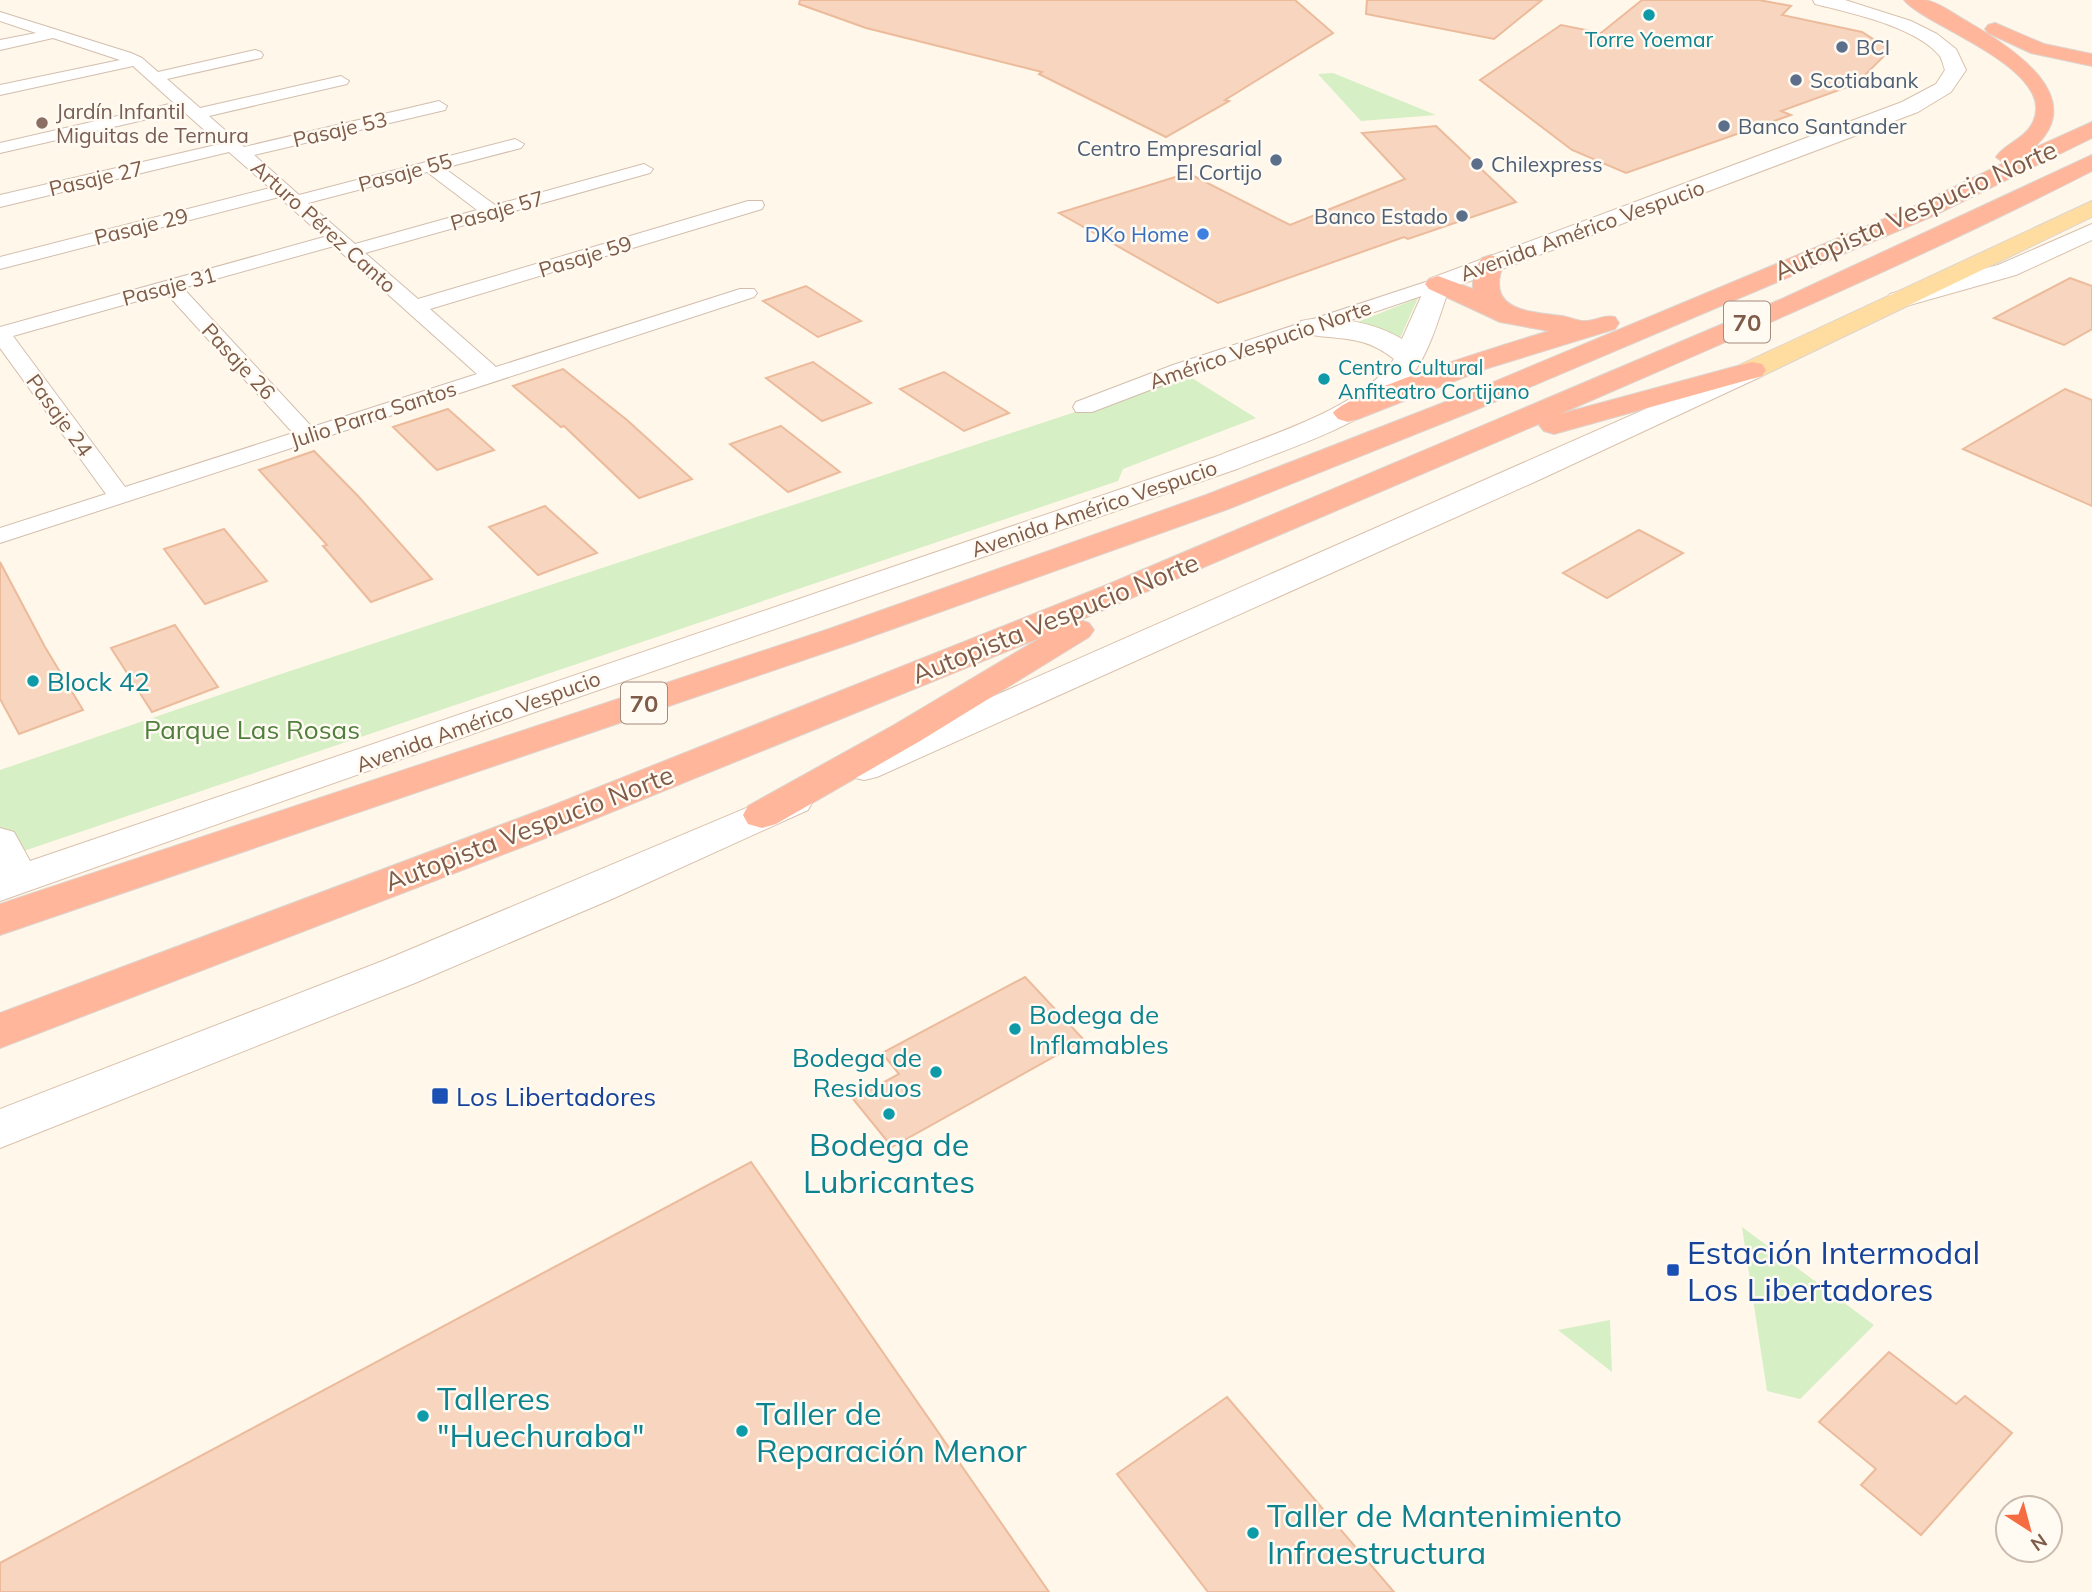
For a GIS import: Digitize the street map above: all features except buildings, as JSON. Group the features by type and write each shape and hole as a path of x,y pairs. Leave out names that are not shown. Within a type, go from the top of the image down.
{"highway":[{"path":"1913,0 2017,65 2038,84 2047,101 2045,121 2031,138 1924,211"},
{"path":"1959,4 1982,22 2021,43 2092,60"},
{"name":"Autopista Vespucio Norte","path":"0,920 841,636 1217,502 1463,405 1924,211 2092,129"},
{"name":"Autopista Vespucio Norte","path":"0,1031 672,773 1184,566 1959,229 2092,162"},
{"path":"1959,229 2092,179"},
{"path":"1491,263 1485,276 1485,293 1494,305 1509,316"},
{"path":"1348,413 1422,380 1492,355 1766,277"},
{"path":"1438,284 1509,316 1548,324 1607,323"},
{"path":"1447,453 1625,408 1751,370"},
{"path":"762,815 908,733 1184,566"}],"main road":[{"name":"Avenida Américo Vespucio","path":"10,884 502,711 1226,463 1348,413 1376,395 1409,357 1438,284 1910,107 1939,93 1952,81 1955,71 1952,60 1943,48 1929,37 1885,17 1822,0"},
{"path":"0,1129 368,984 762,815 1236,602 1545,468 2092,208"},
{"path":"1899,300 2007,270 2092,231"},
{"path":"1311,327 1368,333 1391,342 1409,357"},
{"path":"0,842 10,884"}],"street":[{"name":"Arturo Pérez Canto","path":"0,16 136,61 493,376"},
{"path":"0,45 56,33"},
{"path":"155,77 255,55"},
{"path":"0,90 136,61"},
{"path":"0,148 341,81"},
{"name":"Pasaje 53","path":"237,149 439,106"},
{"name":"Pasaje 55","path":"289,195 430,166 515,144"},
{"name":"Pasaje 27","path":"0,201 237,149"},
{"path":"430,166 492,212"},
{"name":"Pasaje 57","path":"345,245 492,212 644,169"},
{"name":"Pasaje 29","path":"0,262 289,195"},
{"name":"Pasaje 59","path":"415,307 755,205"},
{"name":"Pasaje 31","path":"0,333 170,286 345,245"},
{"name":"Américo Vespucio Norte","path":"1084,407 1181,370 1438,284"},
{"name":"Pasaje 26","path":"170,286 308,436"},
{"name":"Julio Parra Santos","path":"0,536 747,293"},
{"name":"Pasaje 24","path":"0,333 120,497"}],"green space":[{"path":"1333,73 1436,115 1361,121 1318,74"},
{"path":"1418,298 1400,338 1379,328 1350,325"},
{"name":"Parque Las Rosas","path":"1187,375 1256,418 1123,469 1118,481 0,859 0,770 272,677"},
{"path":"1742,1227 1874,1325 1800,1399 1767,1391"},
{"path":"1610,1320 1612,1372 1558,1330"}],"place":[{"name":"Torre Yoemar","path":"1649,15"},
{"name":"BCI","path":"1842,47"},
{"name":"Scotiabank","path":"1796,80"},
{"name":"Jardín Infantil Miguitas de Ternura","path":"42,123"},
{"name":"Banco Santander","path":"1724,126"},
{"name":"Centro Empresarial El Cortijo","path":"1276,160"},
{"name":"Chilexpress","path":"1477,164"},
{"name":"Banco Estado","path":"1462,216"},
{"name":"DKo Home","path":"1203,234"},
{"name":"Centro Cultural Anfiteatro Cortijano","path":"1324,379"},
{"name":"Block 42","path":"33,681"},
{"name":"Bodega de Inflamables","path":"1015,1029"},
{"name":"Bodega de Residuos","path":"936,1072"},
{"name":"Los Libertadores","path":"440,1096"},
{"name":"Bodega de Lubricantes","path":"889,1114"},
{"name":"Estación Intermodal Los Libertadores","path":"1673,1270"},
{"name":"Talleres \"Huechuraba\"","path":"423,1416"},
{"name":"Taller de Reparación Menor","path":"742,1431"},
{"name":"Taller de Mantenimiento Infraestructura","path":"1253,1533"}]}
